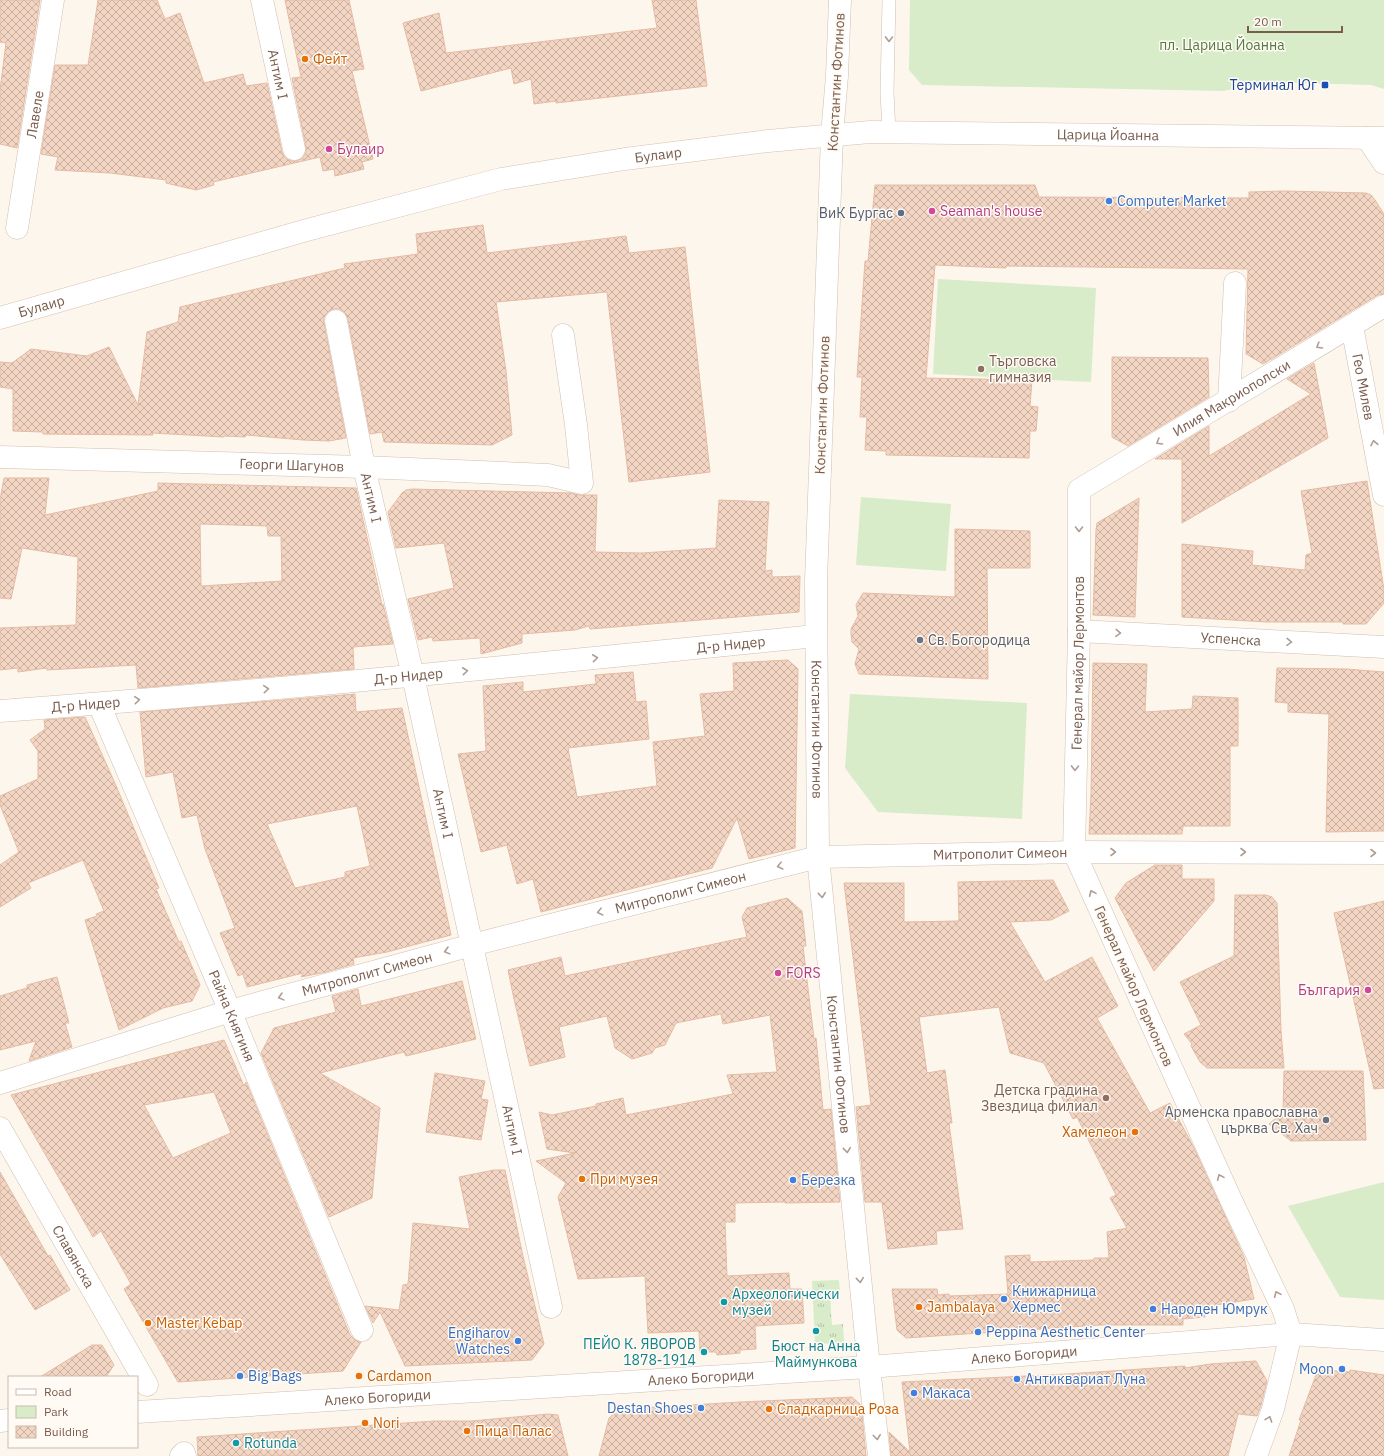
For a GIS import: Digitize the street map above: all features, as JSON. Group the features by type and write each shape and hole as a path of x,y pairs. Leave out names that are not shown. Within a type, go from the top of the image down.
{"street":[{"name":"Лавеле","path":"17,228 53,0"},
{"name":"Антим I","path":"262,0 294,149"},
{"name":"Константин Фотинов","path":"840,0 837,76 832,135 816,567 818,857 879,1456"},
{"name":"Царица Йоанна","path":"832,135 889,132 1376,138"},
{"name":"Булаир","path":"0,318 307,230 501,179 625,159 768,141 832,135"},
{"path":"1376,138 1384,162"},
{"path":"1229,401 1235,283"},
{"name":"Илия Макриополски","path":"1079,490 1229,401 1384,306"},
{"name":"Антим I","path":"336,321 364,467 413,676 551,1307"},
{"name":"Гео Милев","path":"1352,326 1384,495"},
{"name":"Георги Шагунов","path":"0,457 364,467 548,475 582,483 576,425 563,335"},
{"name":"Генерал майор Лермонтов","path":"1079,490 1079,631 1074,852 1230,1200 1271,1281 1283,1309 1291,1334"},
{"name":"Успенска","path":"1079,631 1384,647"},
{"name":"Д-р Нидер","path":"0,711 99,704 413,676 816,636"},
{"name":"Райна Княгиня","path":"99,704 230,1011 362,1330"},
{"name":"Митрополит Симеон","path":"0,1083 230,1011 472,944 818,857 1074,852 1384,853"},
{"name":"Славянска","path":"0,1128 147,1385"},
{"path":"1256,1456 1273,1409 1291,1334"},
{"name":"Алеко Богориди","path":"138,1412 869,1367 1291,1334 1384,1340"}],"lane":[{"path":"889,0 889,132"}],"green space":[{"name":"пл. Царица Йоанна","path":"910,0 1384,0 1384,89 1371,85 1267,82 1223,91 922,85 909,70"},
{"path":"938,279 1096,288 1091,382 933,374"},
{"path":"861,497 951,504 946,571 856,565"},
{"path":"850,694 1027,703 1022,819 878,812 845,768"},
{"path":"1384,1182 1384,1300 1340,1297 1288,1206"},
{"path":"839,1280 840,1293 830,1295 832,1325 843,1324 844,1343 815,1344 812,1281"}],"building":[{"path":"0,0 40,0 17,148 0,144 0,90 6,43 0,42"},
{"path":"98,0 157,0 165,19 180,13 204,83 243,74 246,86 267,83 282,152 285,158 291,161 296,161 303,158 306,152 306,147 292,78 301,77 285,0 349,0 364,69 352,71 373,159 362,162 364,169 335,176 334,169 323,171 320,157 213,182 214,185 196,190 166,183 166,180 110,173 55,170 58,157 41,154 55,65 88,65"},
{"path":"652,0 696,0 707,86 556,103 556,101 534,104 531,79 514,84 511,68 421,91 403,23 439,13 446,53 657,28"},
{"path":"875,185 1035,185 1039,197 1249,198 1249,192 1283,191 1366,193 1371,195 1384,214 1384,294 1378,295 1263,364 1246,354 1248,269 1006,266 1006,268 935,265 926,378 1032,380 1030,406 1038,407 1036,431 1030,431 1029,458 886,455 886,451 865,450 867,417 860,417 862,377 857,377 865,261 868,261"},
{"path":"483,225 487,253 626,236 629,253 685,247 710,472 629,482 607,292 496,302 506,371 512,435 492,445 384,442 382,432 370,434 348,319 345,313 340,309 334,309 328,312 324,317 324,323 346,438 329,441 246,435 245,437 224,437 152,433 153,435 43,434 43,432 13,431 13,389 0,387 0,362 12,363 31,349 87,356 109,347 138,405 147,332 178,322 180,307 345,268 344,264 418,254 416,234"},
{"path":"1112,357 1208,358 1209,397 1128,446 1112,437"},
{"path":"1314,363 1328,438 1182,523 1182,459 1155,459 1209,426 1209,456 1311,394 1287,379"},
{"path":"4,478 49,478 45,515 158,491 158,483 356,488 382,605 383,604 393,644 353,647 354,669 138,688 136,665 47,670 47,668 18,672 18,668 0,670 0,628 76,625 78,557 22,548 11,599 0,598 0,500","holes":["200,524 267,526 268,536 281,536 282,581 201,586"]},
{"path":"1367,481 1384,590 1384,603 1366,624 1343,624 1343,622 1266,622 1182,617 1182,544 1253,551 1252,565 1305,570 1306,555 1312,553 1301,491"},
{"path":"406,490 597,495 595,552 642,553 716,548 719,500 769,502 765,571 772,570 772,577 800,576 799,612 590,629 589,626 575,630 522,634 522,643 481,654 480,638 433,641 432,637 418,640 408,599 454,588 444,543 396,548 388,512 402,493"},
{"path":"1139,498 1135,617 1093,615 1097,523"},
{"name":"Св. Богородица","path":"955,529 1030,531 1030,568 987,568 988,679 859,674 855,664 859,649 852,642 851,629 858,616 856,605 863,593 955,597"},
{"path":"788,660 798,669 795,848 749,859 737,818 712,868 541,912 533,879 517,884 507,845 481,852 458,754 486,751 483,686 523,682 523,692 596,684 595,675 633,672 636,702 646,701 649,739 568,748 577,797 657,786 653,742 705,736 700,694 734,691 733,663"},
{"path":"1093,663 1147,664 1145,712 1192,709 1193,696 1238,698 1238,746 1230,746 1230,826 1183,826 1182,834 1089,834"},
{"path":"1277,668 1347,669 1384,672 1384,831 1326,832 1329,714 1288,712 1288,703 1275,702"},
{"path":"355,694 356,712 402,708 451,935 387,952 353,958 354,964 326,972 301,977 303,973 247,987 243,974 238,976 220,933 235,928 205,849 197,815 182,818 173,772 146,777 140,712","holes":["357,806 370,866 345,872 345,877 295,888 267,824"]},
{"path":"85,717 159,888 156,889 200,985 192,1001 163,1008 119,1030 85,920 97,916 96,914 104,911 83,860 28,883 31,888 0,907 0,865 19,852 0,805 0,796 38,779 38,751 30,740 45,729 44,720"},
{"path":"1155,865 1182,865 1182,879 1214,879 1214,901 1154,971 1115,898 1126,883"},
{"path":"1053,880 1069,911 1051,920 1010,922 1045,982 1092,957 1118,1006 1097,1018 1150,1113 1170,1103 1193,1146 1244,1257 1254,1299 1203,1307 1205,1317 1183,1319 1183,1325 1100,1325 906,1338 897,1330 892,1289 937,1289 938,1295 949,1294 949,1296 1008,1294 1005,1256 1030,1255 1030,1262 1094,1260 1094,1258 1109,1258 1107,1232 1127,1228 1110,1198 1116,1195 1077,1117 1073,1119 1044,1063 1010,1053 999,1007 919,1017 927,1073 945,1070 952,1123 949,1123 963,1229 936,1231 937,1244 888,1249 882,1202 865,1202 856,1107 871,1105 844,883 904,883 904,922 959,921 958,882"},
{"path":"1235,895 1266,895 1272,897 1277,903 1281,1031 1284,1068 1207,1068 1200,1062 1191,1046 1192,1044 1184,1034 1201,1025 1180,982 1234,956"},
{"path":"787,898 802,911 806,946 803,946 814,1039 816,1038 823,1110 831,1109 840,1202 735,1203 735,1222 725,1222 727,1276 789,1273 790,1289 802,1289 804,1323 755,1326 756,1349 740,1350 740,1353 717,1355 716,1352 700,1352 699,1331 648,1333 645,1276 578,1279 558,1197 566,1183 536,1161 575,1153 547,1149 539,1112 552,1115 596,1106 596,1104 623,1098 626,1115 733,1094 727,1075 777,1072 770,1015 723,1024 721,1014 676,1023 665,1045 655,1048 652,1053 632,1059 615,1048 607,1016 559,1027 565,1057 530,1066 508,970 561,957 565,976 747,937 742,917 747,908"},
{"name":"България","path":"1384,901 1384,1088 1374,1089 1334,913"},
{"path":"57,977 69,1023 65,1023 72,1047 29,1061 36,1041 0,1050 0,996 27,988 27,985"},
{"path":"462,981 476,1039 406,1056 404,1052 320,1073 380,1108 372,1198 329,1217 261,1053 274,1028 336,1012 332,996 358,989 361,1006"},
{"path":"224,1040 244,1086 246,1082 350,1335 355,1340 361,1342 343,1371 178,1382 124,1289 131,1284 101,1231 93,1237 11,1095","holes":["214,1092 231,1133 173,1158 144,1105"]},
{"path":"1284,1071 1363,1071 1366,1140 1291,1141 1269,1124 1283,1112"},
{"path":"435,1073 485,1081 481,1099 488,1100 481,1140 426,1132"},
{"path":"494,1170 505,1170 522,1252 544,1344 532,1360 405,1366 380,1312 373,1323 365,1306 399,1310 403,1285 408,1284 413,1223 470,1229 459,1177"},
{"path":"0,1172 48,1256 50,1255 70,1290 35,1310 0,1254"},
{"path":"92,1345 102,1345 114,1365 107,1376 42,1376"},
{"path":"1256,1361 1267,1381 1261,1405 1257,1416 1238,1414 1228,1456 891,1456 889,1432 910,1452 902,1382 1067,1374 1185,1366 1185,1368 1210,1364"},
{"path":"1323,1370 1350,1372 1350,1370 1384,1375 1384,1456 1289,1456 1301,1420 1299,1420 1316,1375"},
{"path":"852,1397 861,1405 866,1456 599,1456 609,1418 616,1411 623,1409"},
{"path":"548,1414 558,1415 568,1456 198,1456 197,1437 434,1421 471,1421"}],"place":[{"name":"Фейт","path":"305,59"},
{"name":"Терминал Юг","path":"1325,85"},
{"name":"Булаир","path":"329,149"},
{"name":"Computer Market","path":"1109,201"},
{"name":"Seaman's house","path":"932,211"},
{"name":"ВиК Бургас","path":"901,213"},
{"name":"Търговска гимназия","path":"981,369"},
{"name":"Св. Богородица","path":"920,640"},
{"name":"FORS","path":"778,973"},
{"name":"България","path":"1368,990"},
{"name":"Детска градина Звездица филиал","path":"1106,1098"},
{"name":"Арменска православна църква Св. Хач","path":"1326,1120"},
{"name":"Хамелеон","path":"1135,1132"},
{"name":"При музея","path":"582,1179"},
{"name":"Березка","path":"793,1180"},
{"name":"Книжарница Хермес","path":"1004,1299"},
{"name":"Археологически музей","path":"724,1302"},
{"name":"Jambalaya","path":"919,1307"},
{"name":"Народен Юмрук","path":"1153,1309"},
{"name":"Master Kebap","path":"148,1323"},
{"name":"Бюст на Анна Маймункова","path":"816,1331"},
{"name":"Peppina Aesthetic Center","path":"978,1332"},
{"name":"Engiharov Watches","path":"518,1341"},
{"name":"ПЕЙО К. ЯВОРОВ 1878-1914","path":"704,1352"},
{"name":"Moon","path":"1342,1369"},
{"name":"Big Bags","path":"240,1376"},
{"name":"Cardamon","path":"359,1376"},
{"name":"Антиквариат Луна","path":"1017,1379"},
{"name":"Макаса","path":"914,1393"},
{"name":"Destan Shoes","path":"701,1408"},
{"name":"Сладкарница Роза","path":"769,1409"},
{"name":"Nori","path":"365,1423"},
{"name":"Пица Палас","path":"467,1431"},
{"name":"Rotunda","path":"236,1443"}]}
